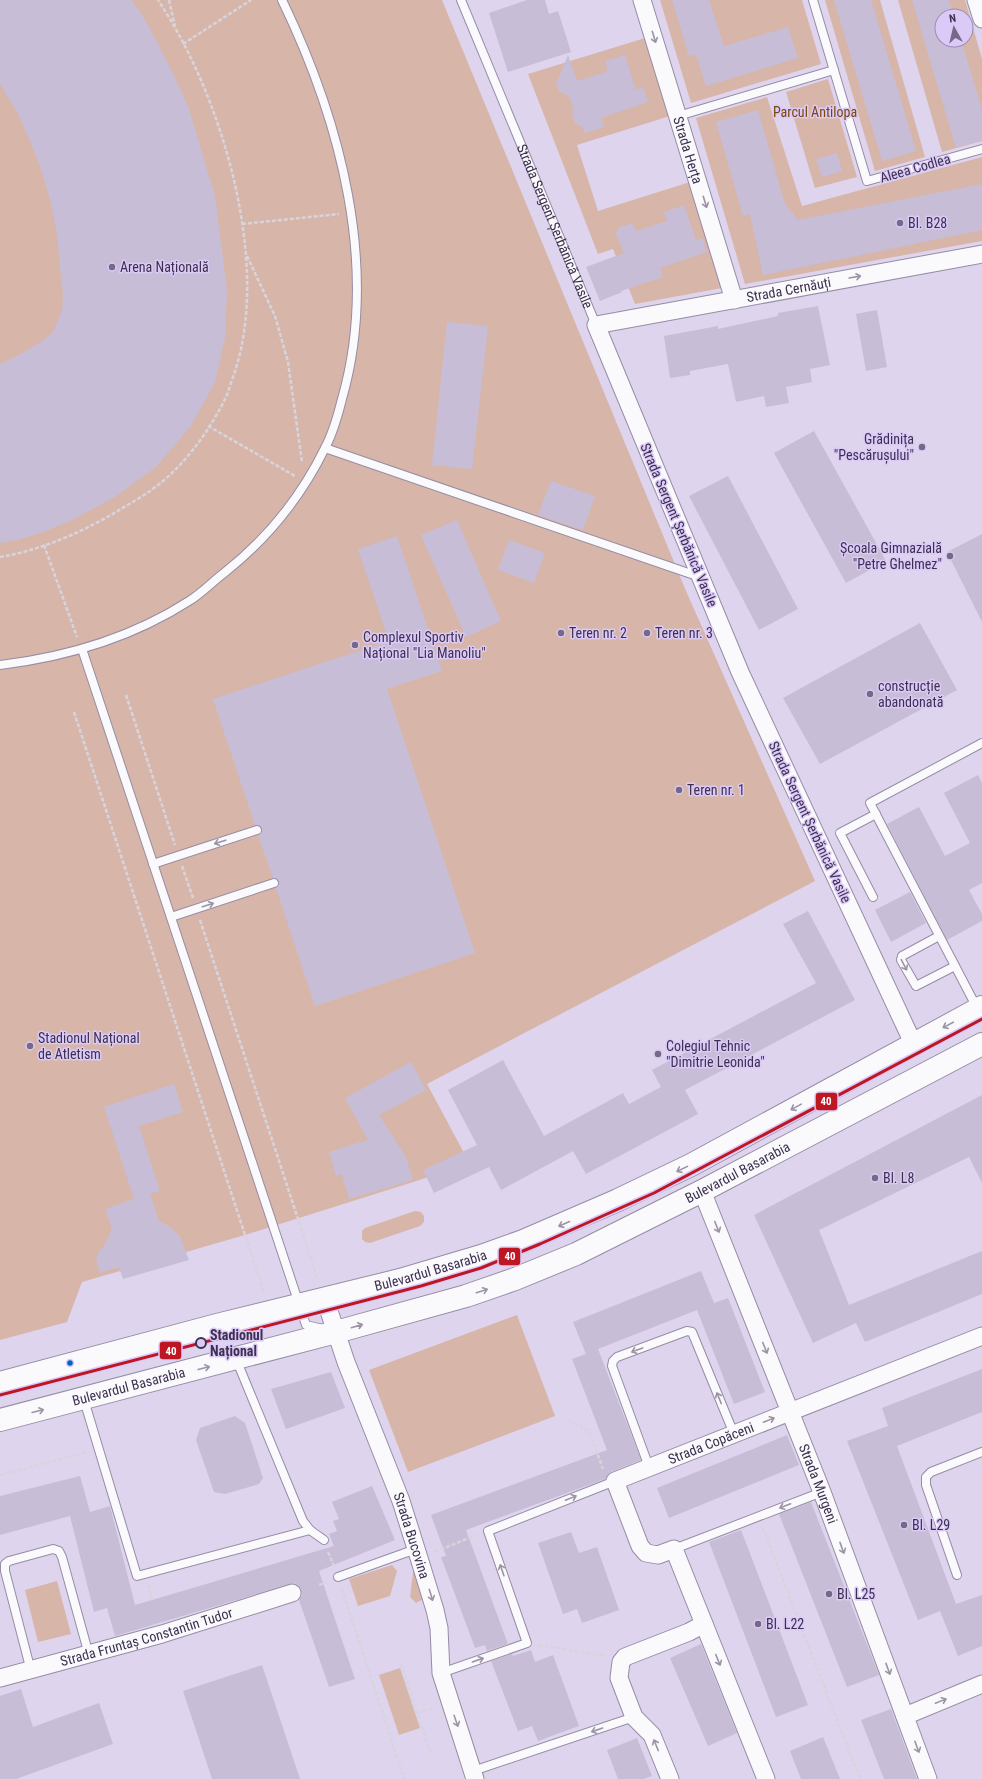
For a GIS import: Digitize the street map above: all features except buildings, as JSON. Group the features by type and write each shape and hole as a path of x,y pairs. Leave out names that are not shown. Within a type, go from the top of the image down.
{"main road":[{"name":"Bulevardul Basarabia","path":"0,1383 118,1350 400,1280 481,1256 561,1225 691,1165 913,1043 980,1008"},
{"name":"Bulevardul Basarabia","path":"0,1420 336,1332 466,1296 529,1274 576,1254 702,1191 981,1047"}],"street":[{"name":"Strada Herța","path":"642,0 734,300"},
{"path":"976,0 982,19"},
{"name":"Strada Cernăuți","path":"596,325 982,254"},
{"name":"Strada Sergent Șerbănică Vasile","path":"596,325 740,672 913,1043"},
{"name":"Strada Murgeni","path":"702,1191 822,1492 928,1779"},
{"name":"Strada Bucovina","path":"325,1299 336,1332 401,1501 436,1610 439,1628 441,1673 474,1777"},
{"name":"Strada Copăceni","path":"610,1476 649,1467 982,1336"},
{"path":"610,1476 640,1546 646,1553 658,1555 674,1549 766,1779"},
{"name":"Strada Fruntaș Constantin Tudor","path":"0,1678 31,1671 162,1634 292,1593"},
{"path":"670,1779 652,1735 634,1717 619,1678 622,1659 689,1632 704,1624"},
{"path":"905,1716 982,1684"}],"lane":[{"path":"0,665 47,658 82,650 159,618 191,600 237,563 283,516 306,482 325,448 338,414 348,379 354,344 357,300 351,213 344,174 324,100 310,61 282,0"},
{"name":"Strada Sergent Șerbănică Vasile","path":"461,0 596,325"},
{"name":"Aleea Codlea","path":"813,0 868,181 982,149"},
{"path":"678,116 834,70"},
{"path":"325,448 701,577"},
{"path":"82,650 306,1325 336,1332"},
{"path":"980,1008 955,966 870,803 982,743"},
{"path":"873,897 840,833 876,814"},
{"path":"153,864 257,830"},
{"path":"171,917 274,883"},
{"path":"939,936 902,956 901,960 916,986 955,966"},
{"path":"649,1467 612,1366 613,1361 617,1357 687,1331 692,1332 734,1434"},
{"path":"236,1359 303,1521 310,1530 324,1540"},
{"path":"84,1399 97,1449 137,1576 310,1530"},
{"path":"957,1575 926,1485 926,1477 931,1472 982,1452"},
{"path":"441,1673 527,1643 488,1530 610,1476"},
{"path":"674,1549 822,1492"},
{"path":"31,1671 5,1571 5,1564 9,1561 54,1549 59,1551 62,1557 89,1655"},
{"path":"338,1577 418,1553"},
{"path":"474,1777 634,1717"}],"path":[{"path":"0,557 44,546 101,521 155,488 192,452 225,400 239,360 246,320 248,288 242,224 233,178 204,87 176,30 158,0"},
{"path":"169,0 176,30"},
{"path":"183,44 251,0"},
{"path":"242,224 351,213"},
{"path":"245,254 275,316 288,362 306,482"},
{"path":"208,426 306,482"},
{"path":"44,546 82,650"},
{"path":"126,695 325,1299"},
{"path":"74,712 266,1298"},
{"path":"569,1420 589,1431 610,1476"},
{"path":"0,1475 97,1449"},
{"path":"758,1517 860,1779"},
{"path":"324,1540 338,1577 404,1779"},
{"path":"444,1548 462,1541"},
{"path":"527,1643 622,1659"},
{"path":"401,1664 430,1752"}],"green space":[{"name":"Complexul Sportiv Național \"Lia Manoliu\"","path":"0,0 442,0 686,591 815,881 427,1084 470,1164 245,1235 82,1282 67,1322 0,1340"},
{"path":"660,0 802,0 821,64 691,103"},
{"path":"825,0 880,0 925,157 875,171"},
{"path":"898,0 965,0 967,8 934,8 934,48 974,48 974,31 982,59 982,141 942,152"},
{"path":"645,38 670,116 577,145 598,211 690,182 722,288 635,304 613,249 598,254 528,74"},
{"name":"Parcul Antilopa","path":"828,79 857,177 815,188 786,92"},
{"path":"767,97 802,206 982,157 982,241 745,284 696,118"},
{"path":"415,1211 421,1212 424,1216 424,1222 420,1226 370,1243 365,1242 362,1239 362,1231 365,1228"},
{"path":"517,1315 555,1416 408,1472 369,1370"},
{"path":"414,1564 427,1597 416,1603 410,1597"},
{"path":"392,1565 397,1571 390,1596 358,1606 349,1579"},
{"path":"57,1581 71,1634 38,1642 25,1590"},
{"path":"400,1668 420,1728 399,1735 379,1675"}],"transit line":[{"name":"40","path":"0,1395 421,1286 481,1268 540,1244 654,1193 982,1019"}],"place":[{"name":"Bl. B28","path":"900,223"},
{"name":"Arena Națională","path":"112,267"},
{"name":"Grădinița \"Pescărușului\"","path":"922,447"},
{"name":"Școala Gimnazială \"Petre Ghelmez\"","path":"950,556"},
{"name":"Teren nr. 2","path":"561,633"},
{"name":"Teren nr. 3","path":"647,633"},
{"name":"Complexul Sportiv Național \"Lia Manoliu\"","path":"355,645"},
{"name":"construcție abandonată","path":"870,694"},
{"name":"Teren nr. 1","path":"679,790"},
{"name":"Stadionul Național de Atletism","path":"30,1046"},
{"name":"Colegiul Tehnic \"Dimitrie Leonida\"","path":"658,1054"},
{"name":"Bl. L8","path":"875,1178"},
{"name":"Stadionul Național","path":"201,1343"},
{"name":"Bl. L29","path":"904,1525"},
{"name":"Bl. L25","path":"829,1594"},
{"name":"Bl. L22","path":"758,1624"}]}
